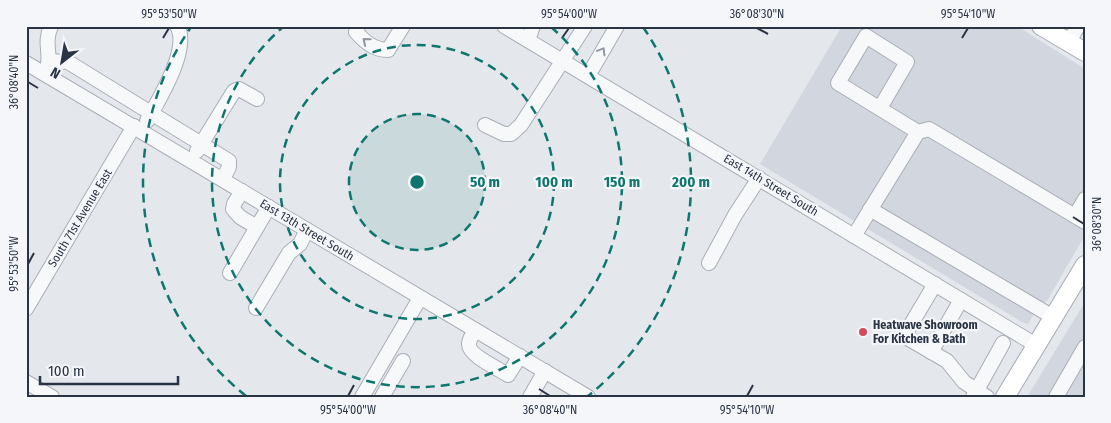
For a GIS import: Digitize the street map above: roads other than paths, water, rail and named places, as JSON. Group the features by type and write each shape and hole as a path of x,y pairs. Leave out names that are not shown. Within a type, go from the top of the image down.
{"main road":[{"path":"1041,26 1085,52"},
{"path":"1005,397 1053,317 1083,272"}],"street":[{"path":"52,26 47,39 47,67 68,62 228,161 229,167 223,179"},
{"name":"South 71st Avenue East","path":"26,309 138,128 151,114 161,96 181,46 180,30 177,26"},
{"path":"358,26 356,32 364,40 378,50 388,50 403,26"},
{"name":"East 14th Street South","path":"504,26 1036,345"},
{"path":"528,40 533,26"},
{"path":"485,125 504,134 512,134 521,125 564,61 584,26"},
{"path":"588,76 617,26"},
{"path":"1069,42 1078,26"},
{"path":"880,108 907,62 866,36 838,83 918,132 929,130 1080,219 1085,198"},
{"name":"East 13th Street South","path":"26,63 47,67 176,152 588,397"},
{"path":"191,160 234,91 239,89 257,98"},
{"path":"854,236 918,132"},
{"path":"176,152 186,135"},
{"path":"709,263 759,178"},
{"path":"242,191 234,204 234,209 240,217 257,227"},
{"path":"230,273 269,207"},
{"path":"870,209 1053,317"},
{"path":"256,308 289,253 300,244 307,230"},
{"path":"935,284 904,336 947,361 964,382 979,395"},
{"path":"365,396 420,298"},
{"path":"931,352 961,300"},
{"path":"475,330 468,341 469,348 473,353 508,375 520,356"},
{"path":"979,395 981,380 1003,343"},
{"path":"1056,397 1085,347"},
{"path":"382,397 403,361"},
{"path":"530,397 545,371"},
{"path":"28,388 52,397"}],"place":[{"name":"Heatwave Showroom For Kitchen & Bath","path":"863,332"}]}
